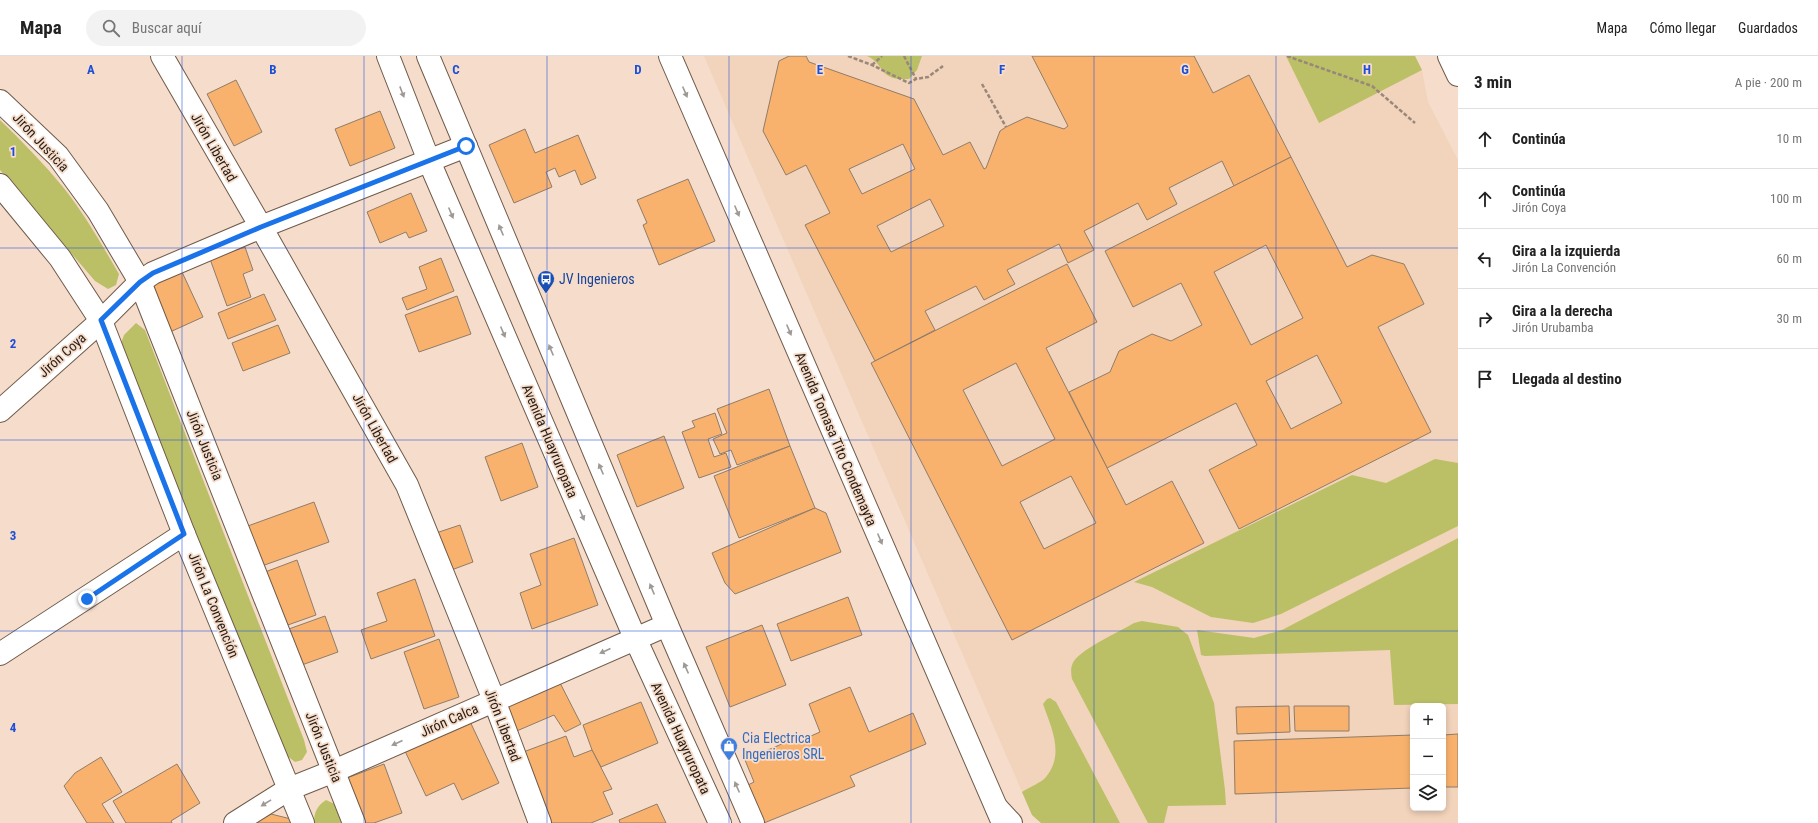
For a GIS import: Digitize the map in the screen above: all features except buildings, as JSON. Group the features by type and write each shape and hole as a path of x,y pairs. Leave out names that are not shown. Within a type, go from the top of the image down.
{"street":[{"name":"Jirón Libertad","path":"162,56 407,485 494,700 540,823"},
{"name":"Avenida Huayruropata","path":"388,56 429,161 636,638 720,823"},
{"path":"428,56 667,625 753,823"},
{"name":"Avenida Tomasa Tito Condemayta","path":"670,56 1003,818"},
{"path":"1449,56 1458,74"},
{"name":"Jirón Justicia","path":"0,101 58,156 98,211 140,282 354,823"},
{"name":"Jirón Coya","path":"0,411 101,320 140,282 153,273 261,227 466,146"},
{"name":"Jirón La Convención","path":"2,191 60,258 101,320 184,534 302,823"},
{"path":"0,654 184,534"},
{"name":"Jirón Calca","path":"235,823 289,789 334,771 667,625"}],"path":[{"path":"848,56 909,82 928,77 943,66"},
{"path":"872,65 882,56"},
{"path":"904,56 916,79"},
{"path":"1287,56 1372,86 1415,123"},
{"path":"982,84 1006,127"}],"shaded area":[{"path":"704,56 1415,56 1422,70 1428,102 1458,160 1458,823 1041,823 1032,815"}],"green space":[{"path":"867,56 922,56 917,70 909,79 899,79 887,75 873,59"},
{"path":"1286,56 1415,56 1422,70 1319,123"},
{"path":"0,120 48,169 78,207 119,274 116,285 108,289 95,281 0,170"},
{"path":"136,323 145,330 304,740 307,752 302,760 295,762 286,755 119,349 124,335"},
{"path":"1435,459 1458,463 1458,526 1281,614 1253,623 1211,617 1152,587 1134,582 1352,475 1386,483"},
{"path":"1458,538 1458,704 1410,703 1410,705 1394,705 1390,650 1205,656 1201,655 1197,630 1254,638 1282,630"},
{"path":"1142,621 1178,627 1188,635 1214,703 1225,790 1226,805 1168,806 1164,823 1148,823 1072,679 1071,674 1071,668 1074,661 1085,651 1134,623"},
{"path":"1050,698 1056,702 1120,823 1041,823 1032,815 1022,792 1046,777 1052,768 1055,759 1055,740 1043,704"},
{"path":"326,800 337,805 344,823 314,823 317,810"}],"place":[{"name":"JV Ingenieros","path":"546,294"},
{"name":"Cia Electrica Ingenieros SRL","path":"729,761"}],"route":[{"path":"87,599 184,534 101,320 140,282 153,273 261,227 466,146"}]}
